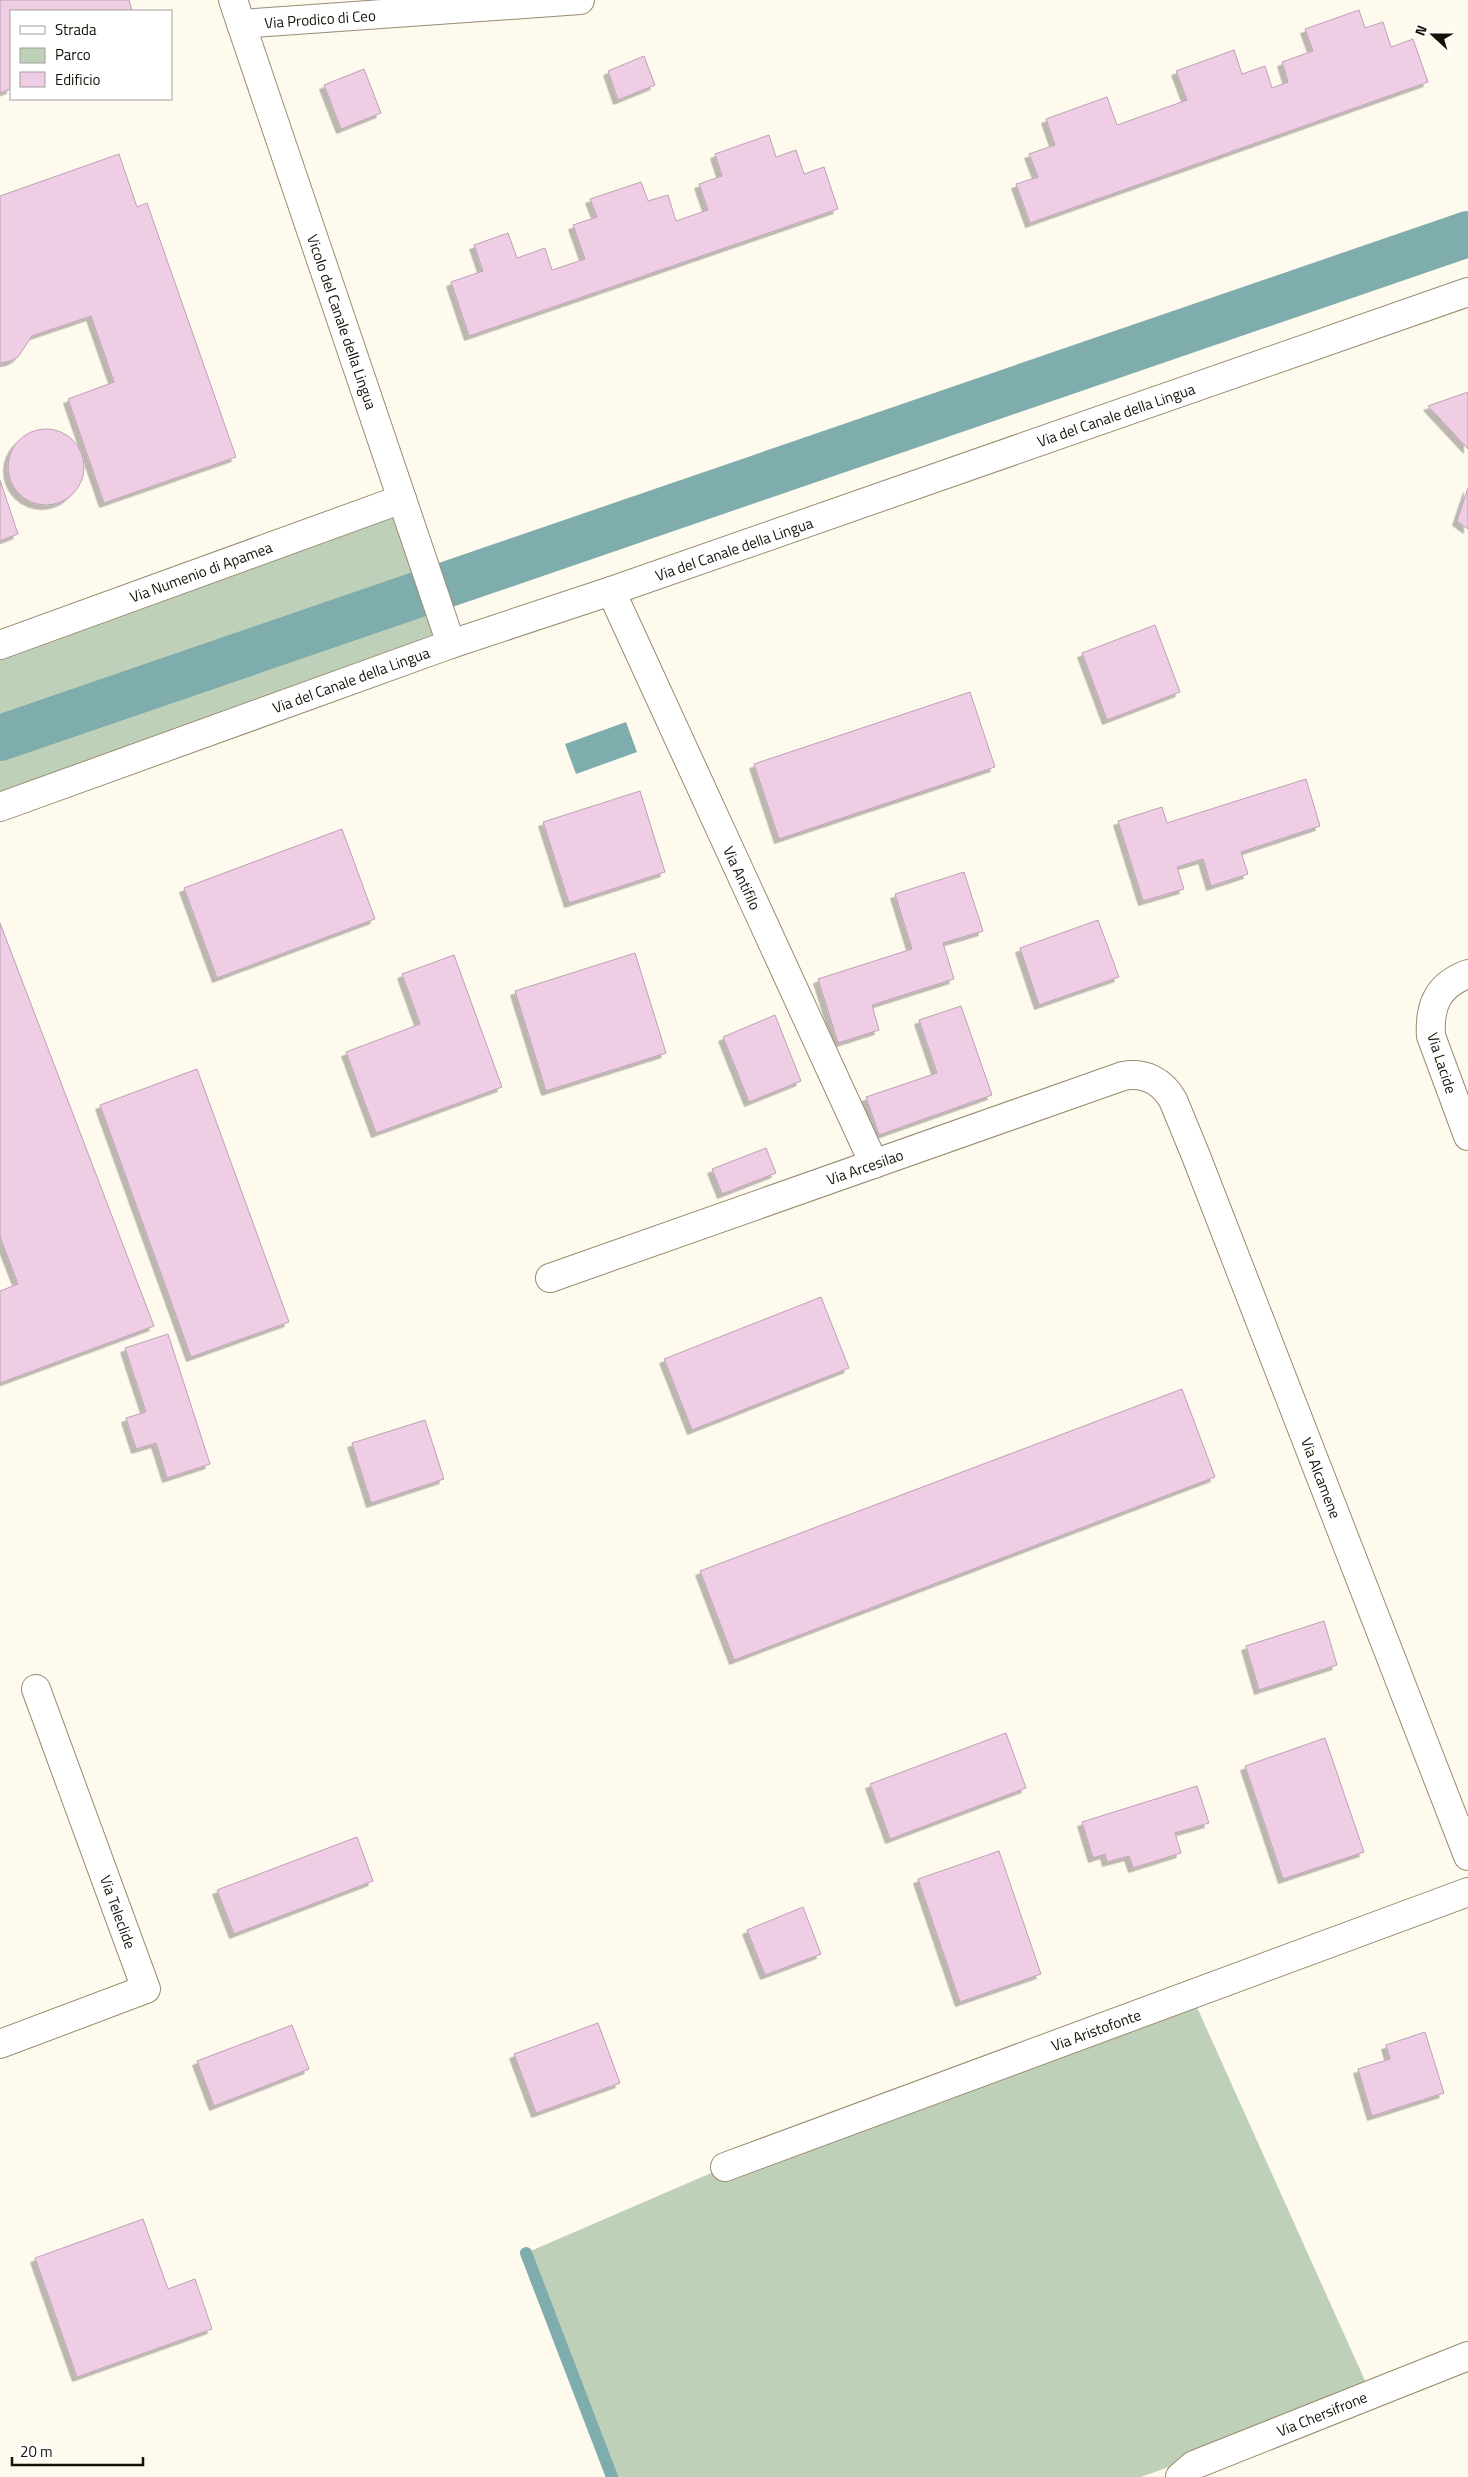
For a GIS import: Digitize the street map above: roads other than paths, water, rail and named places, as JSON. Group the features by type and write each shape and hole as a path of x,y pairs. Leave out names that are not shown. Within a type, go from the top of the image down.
{"street":[{"name":"Via Prodico di Ceo","path":"237,12 580,0"},
{"name":"Vicolo del Canale della Lingua","path":"237,12 447,633"},
{"name":"Via del Canale della Lingua","path":"0,807 447,633 611,591 1468,292"},
{"name":"Via Numenio di Apamea","path":"0,646 402,499"},
{"name":"Via Antifilo","path":"611,591 874,1164"},
{"name":"Via Lacide","path":"1468,974 1451,981 1443,988 1437,998 1430,1024 1431,1036 1468,1136"},
{"name":"Via Arcesilao","path":"550,1278 1124,1076 1142,1075 1152,1078 1168,1092 1173,1100"},
{"name":"Via Alcamene","path":"1173,1100 1468,1856"},
{"name":"Via Teleclide","path":"0,2044 146,1989 36,1689"},
{"name":"Via Aristofonte","path":"725,2167 1468,1892"},
{"name":"Via Chersifrone","path":"1180,2477 1194,2464 1468,2356"}],"water":[{"path":"626,722 637,752 576,774 565,744"}],"waterway":[{"path":"0,738 1468,234"},
{"path":"526,2253 612,2477"}]}
